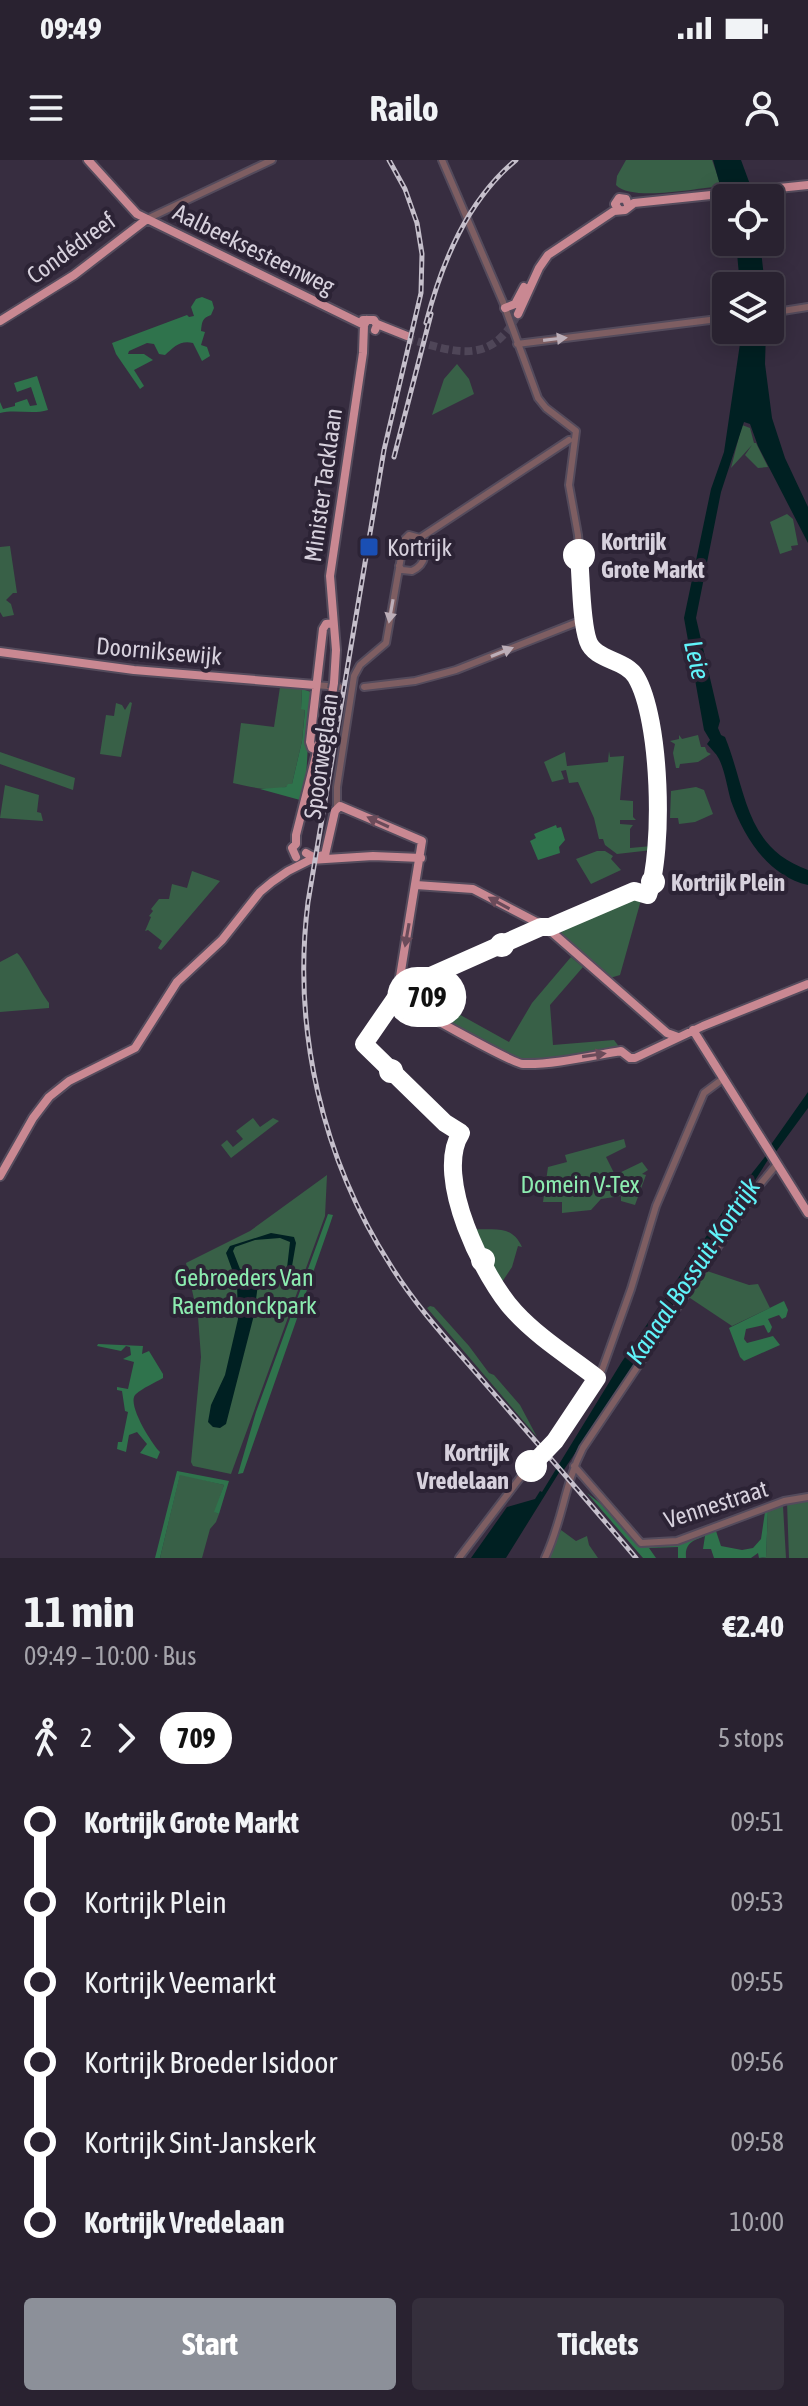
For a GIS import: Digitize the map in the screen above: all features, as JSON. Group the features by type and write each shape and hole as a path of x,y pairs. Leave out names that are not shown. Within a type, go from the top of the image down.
{"main road":[{"name":"Aalbeeksesteenweg","path":"88,160 134,211 147,219 370,327 406,337"},
{"path":"505,308 516,302 534,266 617,207 625,210 628,202 808,183"},
{"name":"Condédreef","path":"0,318 74,275 147,219"},
{"path":"514,316 520,316 543,259"},
{"name":"Minister Tacklaan","path":"305,856 292,850 298,843 298,831 335,686 330,576 363,353 370,327"},
{"name":"Minister Tacklaan","path":"315,685 323,629 325,625 333,623"},
{"name":"Doorniksewijk","path":"0,652 137,671 315,685"},
{"path":"315,685 310,742 311,748 318,751"},
{"path":"337,808 343,806 419,839 423,844 399,985 400,998 519,1064 624,1051 631,1058 808,984"},
{"name":"Spoorweglaan","path":"328,847 337,808"},
{"path":"288,871 305,856 321,857 328,847"},
{"path":"328,847 330,854 349,857"},
{"path":"0,1176 27,1127 49,1097 77,1076 131,1052 177,982 234,926 260,892 305,856 421,858"},
{"path":"416,885 476,890 546,927 669,1035 678,1037"},
{"path":"399,985 404,981 414,985 427,998 426,1006 421,1009"},
{"path":"693,1030 808,1205"},
{"path":"777,1161 808,1213"}],"street":[{"path":"147,219 272,160"},
{"path":"360,688 413,682 456,670 585,619 578,535 569,485 572,442 566,423 540,401 517,344 514,316 505,308 442,160"},
{"path":"784,311 808,307"},
{"path":"517,344 712,320"},
{"path":"420,538 425,553 422,562 412,571 402,570 399,566 405,537 420,538 558,448 572,442"},
{"name":"Spoorweglaan","path":"337,808 337,787 356,670 386,643 399,566"},
{"path":"315,685 335,686"},
{"path":"459,1558 514,1485 542,1460 602,1370 656,1206 704,1093 724,1078"},
{"path":"545,1558 559,1527 567,1485 583,1448 777,1161"},
{"name":"Vennestraat","path":"574,1466 641,1543 677,1541 784,1501 808,1497"}],"green space":[{"path":"626,160 712,160 720,184 682,191 636,193 616,185 617,176"},
{"path":"202,297 212,301 214,308 203,321 201,331 205,332 201,345 207,347 210,356 202,361 193,343 188,342 165,355 159,354 154,344 147,343 129,351 128,354 144,354 153,360 134,370 144,386 140,389 112,343 187,315 194,316 191,307 196,299"},
{"path":"457,364 469,379 474,394 432,415 444,379"},
{"path":"37,376 48,410 0,413 0,402 3,409 27,399 30,406 37,405 31,387 17,392 14,383"},
{"path":"742,425 750,428 754,443 768,467 758,468 745,455 752,445 731,468"},
{"path":"787,514 793,519 798,545 780,554 770,522"},
{"path":"10,546 17,593 6,600 11,604 14,615 3,617 0,612 0,547"},
{"path":"280,687 302,689 301,708 305,709 302,741 292,784 271,789 233,783 241,723 274,727"},
{"path":"302,689 311,692 306,779 300,800 260,789 292,784 302,741 305,710 301,709"},
{"path":"130,702 121,757 100,754 106,715 114,716 116,703 125,710"},
{"path":"679,735 682,739 698,735 701,747 711,754 698,762 680,764 676,768 675,744 670,741 679,739"},
{"path":"609,751 610,757 624,756 620,800 633,801 633,817 636,820 620,820 620,824 633,825 630,829 630,848 652,846 652,850 617,854 605,845 603,839 599,839 594,818 578,782 569,783 566,770 561,771 564,779 552,782 544,762 565,752 567,766 608,762"},
{"path":"0,752 75,778 73,790 0,764"},
{"path":"5,785 39,795 37,812 41,813 43,821 0,818"},
{"path":"696,787 704,790 713,814 695,822 679,824 678,818 670,818 671,791"},
{"path":"556,825 557,828 561,827 565,840 559,847 560,853 538,860 530,841 536,838 534,834"},
{"path":"597,851 613,856 611,859 621,870 591,884 576,859"},
{"path":"192,871 220,881 161,950 158,948 162,941 145,931 153,911 151,909 159,899 169,899 172,884 187,888"},
{"path":"636,895 641,900 620,975 610,978 561,935 562,927"},
{"path":"17,953 49,1003 49,1008 0,1012 0,962"},
{"path":"571,957 583,967 550,1005 553,1045 614,1040 620,1048 519,1062 428,1013 437,1002 509,1042 532,1003"},
{"path":"253,1118 260,1127 273,1118 279,1121 231,1158 221,1145 227,1140 233,1147 243,1139 236,1131"},
{"name":"Domein V-Tex","path":"624,1139 626,1147 606,1157 615,1175 642,1162 648,1170 642,1174 646,1175 635,1205 621,1201 621,1196 601,1199 591,1210 562,1213 562,1202 543,1202 548,1167 567,1162 565,1155"},
{"name":"Gebroeders Van Raemdonckpark","path":"327,1175 325,1216 231,1474 193,1466 201,1357 198,1317 186,1263 250,1231"},
{"path":"328,1214 333,1215 330,1224 243,1473 238,1474 256,1412"},
{"path":"472,1229 507,1231 518,1239 522,1247 518,1246 502,1288 498,1287 471,1238 469,1232"},
{"path":"704,1270 749,1285 758,1284 770,1308 732,1326 687,1296"},
{"path":"784,1301 788,1310 786,1317 782,1319 779,1315 768,1319 772,1327 768,1333 764,1325 746,1329 744,1339 747,1343 773,1336 780,1345 744,1361 729,1328"},
{"path":"430,1306 520,1405 537,1437 427,1308"},
{"path":"98,1344 143,1346 142,1354 149,1351 163,1374 163,1378 136,1394 134,1399 142,1424 160,1452 157,1459 140,1453 147,1444 137,1432 129,1435 126,1452 117,1449 118,1442 122,1442 128,1412 125,1411 122,1391 117,1387 128,1389 134,1362 123,1359 131,1355 130,1347 126,1346 121,1351"},
{"path":"177,1471 229,1481 219,1514 214,1512 224,1485 180,1475 160,1558 155,1558"},
{"path":"180,1474 224,1485 215,1512 219,1514 210,1529 202,1558 160,1558"},
{"path":"587,1493 610,1511 639,1544 679,1542 768,1509 766,1557 759,1558 758,1553 751,1558 714,1558 711,1549 703,1549 705,1536 690,1543 686,1558 678,1558 678,1547 649,1548 656,1558 643,1558","holes":["765,1512 761,1539 753,1548 742,1550 721,1546 716,1531"]},
{"path":"787,1502 808,1502 808,1558 789,1558"},
{"path":"783,1506 786,1558 761,1558 766,1557 768,1509"},
{"path":"561,1530 576,1541 587,1536 598,1558 549,1558"}],"water":[{"path":"713,160 741,160 750,184 720,184"},
{"path":"737,256 762,256 763,272 739,272"},
{"name":"Leie","path":"740,344 766,344 772,418 785,458 808,507 808,543 758,446 750,424 744,422 721,492 696,618 720,721 718,728 725,737 751,815 771,847 787,860 808,870 808,885 781,873 759,853 736,815 721,764 707,744 710,740 704,730 684,618 711,489 724,452"},
{"name":"Kanaal Bossuit-Kortrijk","path":"808,1092 808,1108 773,1152 738,1207 739,1211 563,1471 560,1471 506,1558 471,1558 507,1507 535,1499 542,1492 621,1363"},
{"path":"271,1233 294,1237 296,1243 291,1272 258,1284 254,1315 226,1424 220,1428 208,1422 211,1405 225,1375 238,1319 237,1283 226,1253 230,1246","holes":["280,1238 290,1242 287,1268 257,1273 240,1269 233,1251 235,1247 255,1240"]}],"tunnel":[{"path":"406,338 455,351 483,349 507,331 518,314"},
{"path":"339,687 357,688"}],"railway":[{"path":"389,160 405,189 417,223 422,254 421,293 384,450 308,902 304,950 309,1045 330,1137 367,1225 391,1266 438,1329 636,1558"},
{"path":"426,323 449,255 470,214 499,176 516,160"},
{"path":"394,457 431,314"}],"bus line":[{"name":"709","path":"531,1466 555,1441 597,1378 527,1324 500,1293 463,1222 453,1173 455,1144 461,1133 445,1123 364,1044 395,999 399,997 417,1009 426,1006 427,997 414,985 417,982 541,927 550,927 634,891 648,895 655,876 656,815 649,708 636,675 589,644 579,555"}],"place":[{"name":"Kortrijk","path":"369,547"},
{"name":"Kortrijk Grote Markt","path":"579,555"},
{"name":"Kortrijk Plein","path":"653,882"},
{"name":"Kortrijk Vredelaan","path":"531,1466"}]}
